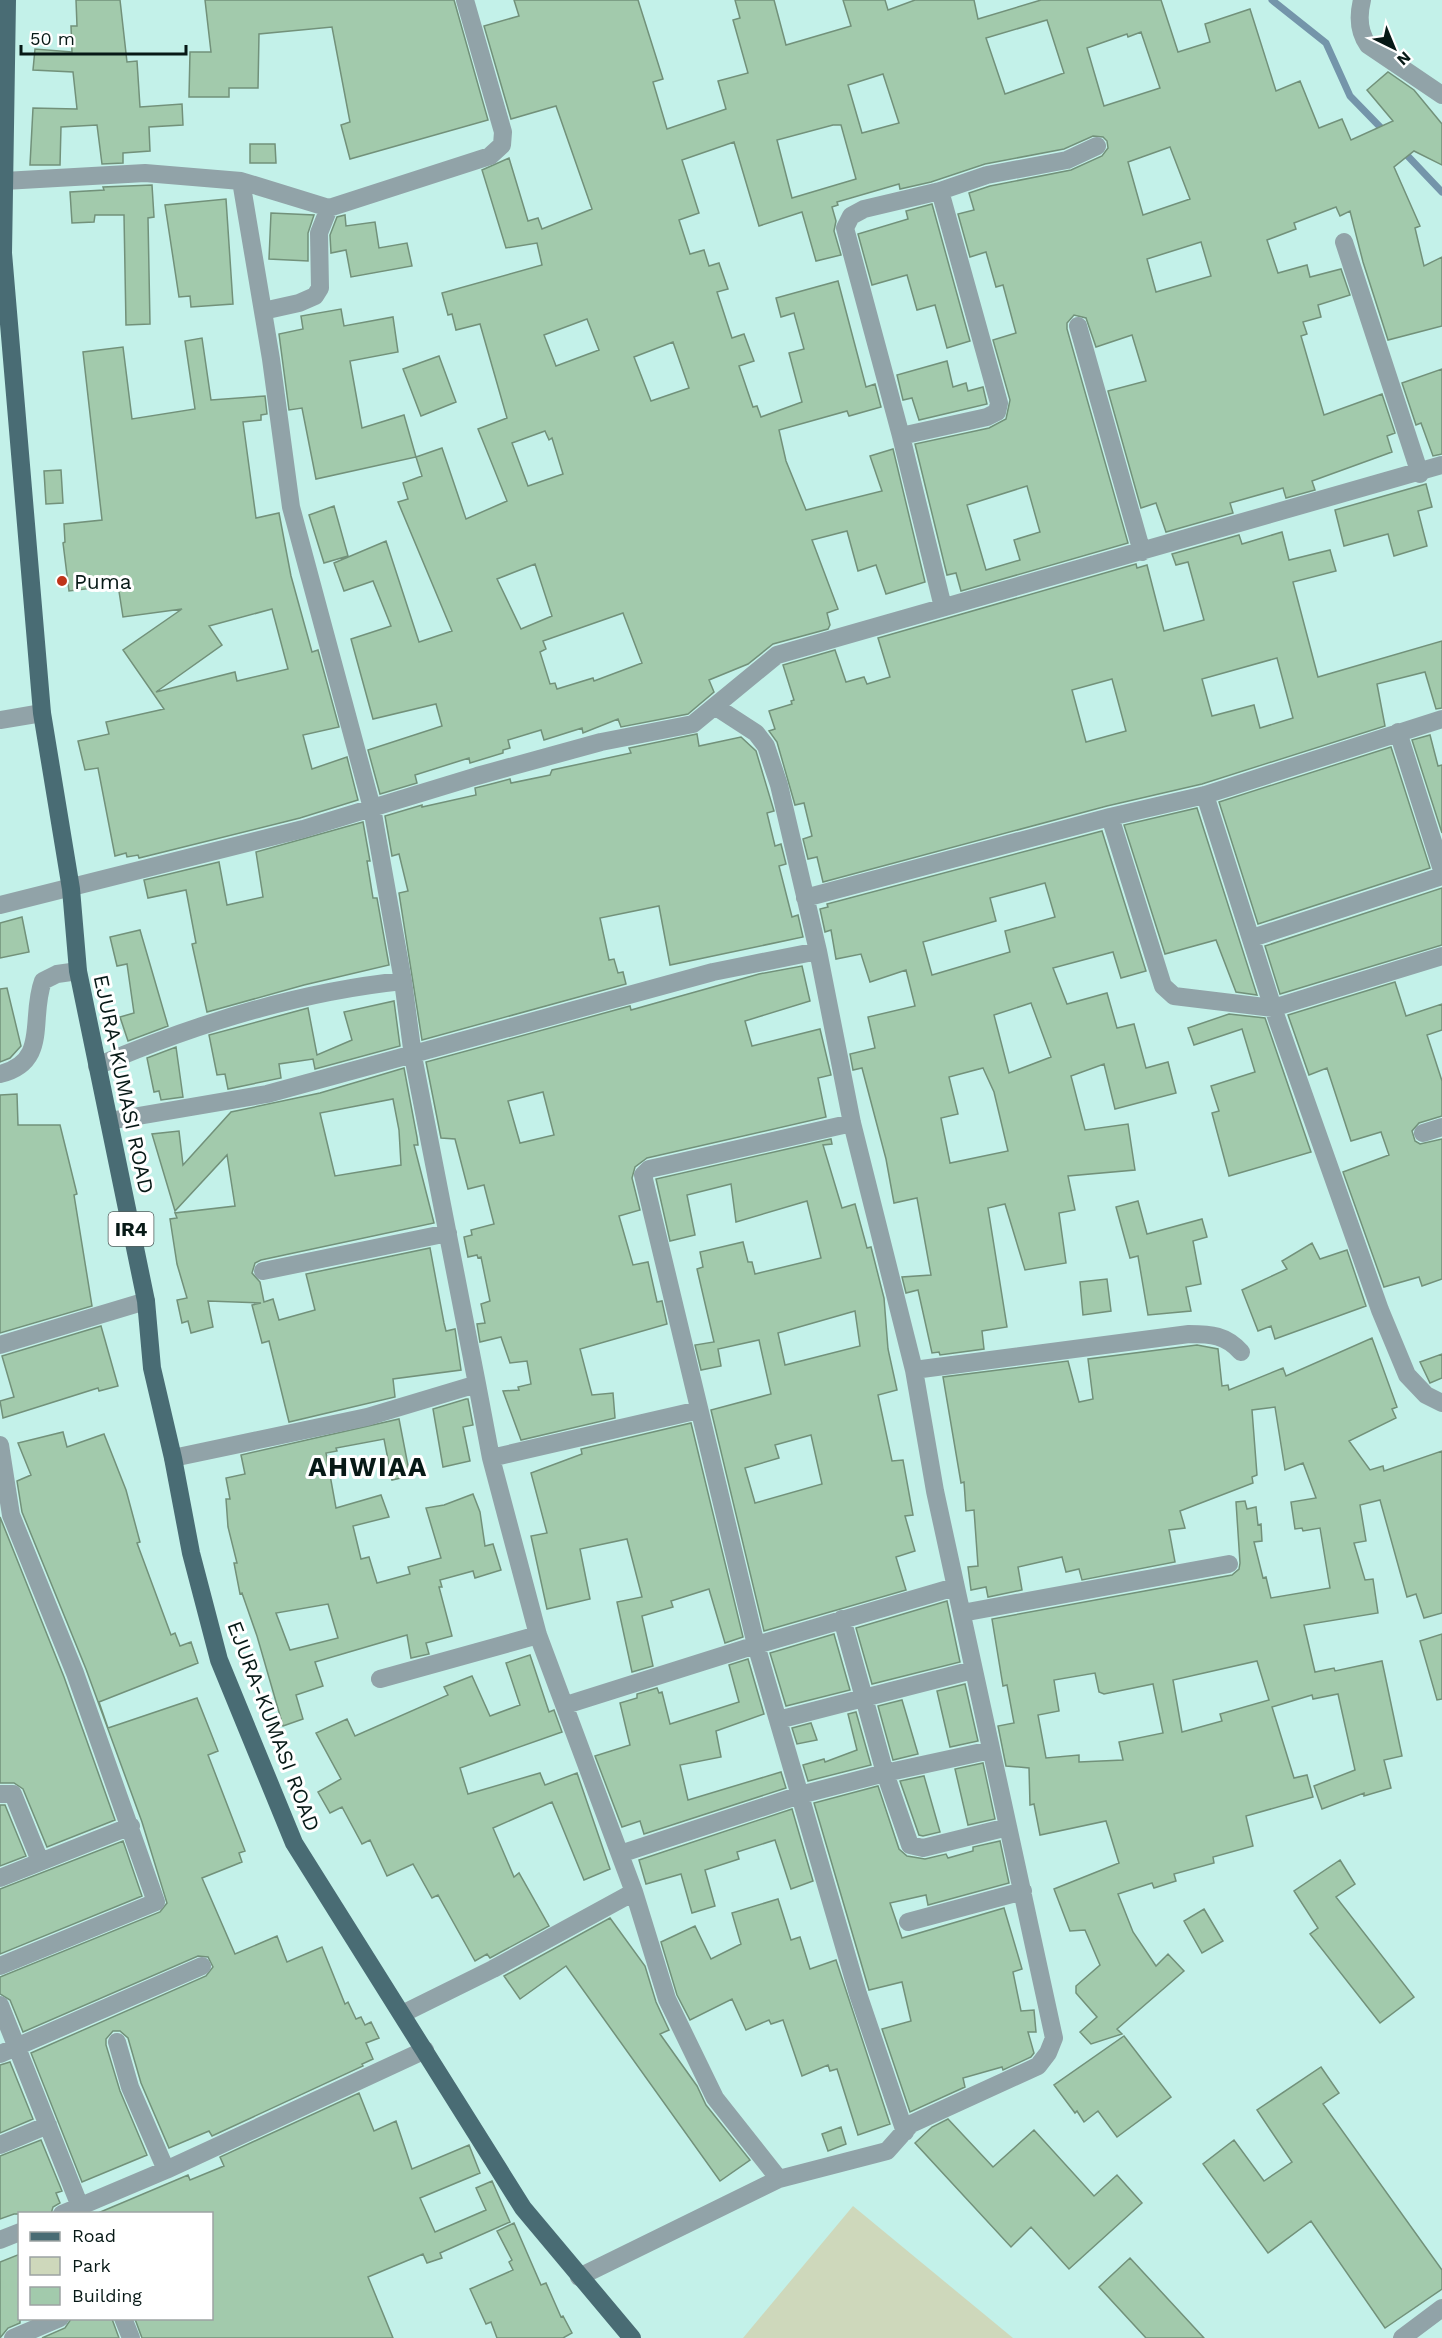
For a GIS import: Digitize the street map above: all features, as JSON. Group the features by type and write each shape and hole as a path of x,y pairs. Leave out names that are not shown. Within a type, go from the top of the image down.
{"main road":[{"name":"EJURA-KUMASI ROAD","path":"7,0 3,108 2,253 42,713 71,889 78,971 146,1301 152,1368 173,1458 191,1553 219,1660 294,1843 523,2208 632,2338"}],"street":[{"path":"4,181 145,173 241,181 329,208 490,156 502,145 503,132 465,0"},
{"path":"1362,0 1359,26 1361,35 1368,45 1442,95"},
{"path":"943,607 901,436 845,228 851,216 864,209 940,191 987,175 1067,160 1097,146"},
{"path":"241,181 263,311 291,507 372,808 403,981 413,1056 491,1458 538,1635 634,1892 667,1999 715,2098 778,2179"},
{"path":"901,436 987,417 997,412 999,403 940,191"},
{"path":"263,311 315,297 320,288 319,233 329,208"},
{"path":"1344,242 1420,474"},
{"path":"1078,326 1142,552"},
{"path":"0,905 303,829 601,742 693,724 777,655 1420,474 1442,465"},
{"path":"579,2277 778,2179 887,2151 911,2124 1038,2067 1048,2053 1054,2038 955,1587 935,1491 914,1370 852,1123 818,951 779,785 766,746 741,722 716,707"},
{"path":"0,720 42,713"},
{"path":"805,898 1110,817 1205,795 1442,719"},
{"path":"1398,732 1442,870"},
{"path":"1205,795 1252,938 1272,1008 1335,1188 1407,1375 1426,1395 1442,1403"},
{"path":"1110,817 1167,990 1182,999 1272,1008 1442,956"},
{"path":"1252,938 1442,876"},
{"path":"109,1121 267,1094 413,1056 713,972 818,951"},
{"path":"0,1074 24,1064 34,1049 38,995 43,981 57,974 78,971"},
{"path":"97,1066 148,1044 249,1009 354,986 403,981"},
{"path":"852,1123 645,1172 645,1186 660,1236 756,1645 858,1995 904,2132"},
{"path":"1423,1133 1442,1127"},
{"path":"263,1271 448,1233"},
{"path":"0,1345 146,1301"},
{"path":"914,1370 1189,1334 1212,1334 1231,1341 1241,1352"},
{"path":"173,1458 367,1417 477,1384"},
{"path":"491,1458 699,1410"},
{"path":"0,1445 6,1517 75,1673 156,1902 0,1966"},
{"path":"962,1613 1229,1564"},
{"path":"566,1705 756,1645 955,1587"},
{"path":"842,1619 885,1773 907,1840 916,1848 1008,1827"},
{"path":"380,1679 538,1635"},
{"path":"778,1720 973,1670"},
{"path":"620,1854 800,1795 885,1773 991,1750"},
{"path":"0,1794 5,1792 13,1794 40,1861"},
{"path":"0,1878 131,1826"},
{"path":"908,1922 1023,1891"},
{"path":"402,2014 634,1892"},
{"path":"8,2051 202,1966"},
{"path":"0,2005 8,2051 48,2125 82,2210 425,2050"},
{"path":"117,2042 130,2087 166,2170"},
{"path":"0,2145 48,2125"},
{"path":"0,2240 18,2233"},
{"path":"1402,2338 1442,2308"},
{"path":"13,2338 58,2320"},
{"path":"123,2320 131,2338"}],"green space":[{"path":"853,2206 1013,2338 743,2338"}],"building":[{"path":"76,0 120,0 127,62 137,61 140,107 182,104 183,125 149,127 150,151 123,153 123,163 102,164 97,125 61,127 60,165 30,165 33,108 77,109 73,72 33,70 35,49 72,52 71,26 77,26"},
{"path":"205,0 454,0 488,120 350,159 341,125 350,122 332,27 259,34 258,88 229,88 229,97 189,97 190,52 211,52"},
{"path":"514,0 638,0 663,79 653,82 667,129 726,109 718,81 748,73 733,20 740,18 735,0 774,0 786,45 851,26 843,0 885,0 888,10 915,0 974,0 978,19 1041,0 1161,0 1178,52 1210,42 1205,24 1250,9 1276,91 1300,81 1319,128 1342,119 1351,140 1393,121 1367,90 1388,72 1414,90 1442,124 1442,165 1414,151 1394,167 1420,226 1415,228 1424,266 1442,257 1442,326 1388,340 1363,262 1350,211 1340,216 1336,207 1294,223 1296,229 1267,240 1278,273 1307,265 1310,277 1341,269 1350,295 1318,305 1321,317 1303,322 1307,334 1301,336 1324,415 1382,394 1395,433 1387,436 1392,452 1312,481 1315,490 1286,498 1283,488 1230,503 1233,513 1166,532 1156,503 1141,508 1108,391 1146,381 1132,335 1096,347 1086,318 1074,315 1067,323 1067,329 1128,543 961,591 956,573 947,575 915,444 989,428 1006,419 1010,400 993,340 1016,333 1003,285 996,287 986,252 970,257 958,214 974,210 969,193 990,186 1071,170 1102,156 1108,148 1107,141 1103,137 1093,136 1064,149 985,164 931,182 900,189 899,184 837,202 838,205 832,207 836,221 834,231 841,255 816,261 802,212 759,226 734,142 682,160 699,213 679,220 690,254 704,250 709,266 719,263 728,289 717,292 732,338 744,334 754,361 739,366 753,407 757,406 761,417 802,402 789,353 804,349 794,313 781,317 776,298 838,281 866,387 875,384 881,407 849,416 847,411 779,430 786,461 806,510 882,491 870,456 893,449 925,582 886,594 876,565 858,571 847,531 812,540 838,609 827,613 830,625 828,629 773,644 748,664 709,680 714,692 688,714 621,727 618,719 583,733 582,728 544,740 541,730 508,740 510,748 503,750 503,753 470,763 469,758 415,775 417,783 380,794 368,750 442,726 436,704 373,719 351,639 391,626 373,581 344,591 334,563 386,541 419,642 452,631 398,502 408,499 403,483 422,476 416,457 442,448 466,519 507,501 478,429 507,418 480,324 456,330 452,314 448,315 442,293 542,265 537,243 506,248 482,170 509,158 528,221 538,218 542,229 592,209 556,106 511,119 484,26 519,16","holes":["1047,20 1064,73 1005,94 986,38","1141,32 1160,88 1104,106 1087,48 1127,34 1128,37","883,74 899,123 862,133 848,85","833,125 841,125 856,179 792,198 777,140","1170,147 1190,199 1143,215 1128,162","1201,242 1211,276 1156,292 1147,259","587,319 599,350 556,366 544,335","673,342 689,388 651,401 634,357","545,431 549,440 552,438 563,474 528,486 512,443","1027,486 1040,532 1014,540 1020,560 986,570 967,505","535,564 552,616 521,629 497,579","623,613 642,663 594,681 593,678 557,689 555,683 550,684 540,652 546,649 543,641"]},
{"path":"250,144 275,144 276,163 250,163"},
{"path":"152,185 154,217 148,218 150,324 126,325 124,215 95,215 94,222 72,223 70,192 104,190 103,187"},
{"path":"226,199 233,304 191,307 190,296 179,297 165,205"},
{"path":"932,204 970,341 947,348 935,305 917,310 907,275 872,285 858,234 908,219 906,211"},
{"path":"271,213 314,215 308,233 308,261 269,259"},
{"path":"345,215 346,226 375,222 379,248 407,243 412,266 351,277 346,250 331,253 330,235 337,217"},
{"path":"341,309 344,326 393,317 398,352 350,361 362,428 404,415 416,457 316,479 302,408 289,410 279,334 303,329 301,316"},
{"path":"202,338 211,400 265,396 267,414 261,415 261,420 243,422 256,518 279,513 291,576 312,652 318,650 339,727 303,735 312,769 347,757 358,800 300,818 139,858 138,855 127,857 126,853 115,856 98,768 85,770 78,741 109,734 106,722 164,709 123,650 182,609 123,617 118,585 69,591 63,543 65,542 64,524 102,520 83,352 123,347 132,419 195,409 185,341","holes":["272,609 288,669 237,681 235,672 156,692 222,645 209,626"]},
{"path":"439,356 456,402 421,416 403,369"},
{"path":"947,361 953,387 966,383 968,391 983,387 987,404 919,420 912,398 903,400 897,375"},
{"path":"1442,369 1442,454 1433,456 1421,423 1416,425 1402,383"},
{"path":"61,470 63,503 46,504 44,471"},
{"path":"1426,484 1432,507 1418,511 1427,546 1394,556 1388,534 1344,546 1335,510"},
{"path":"334,506 348,556 324,563 309,515"},
{"path":"1282,532 1289,560 1330,550 1336,571 1293,582 1318,677 1442,641 1442,708 1436,709 1425,672 1377,684 1385,726 1202,784 1107,806 823,882 817,857 808,859 803,839 812,836 804,803 795,805 777,742 769,731 775,729 769,711 792,704 791,701 794,700 783,665 835,650 846,682 864,677 867,684 890,677 878,638 1136,564 1137,568 1147,565 1164,631 1204,620 1188,562 1176,565 1172,554 1239,535 1242,544","holes":["1277,658 1293,718 1260,728 1254,705 1212,716 1202,679","1112,679 1126,731 1086,742 1072,690"]},
{"path":"697,734 699,746 741,737 756,751 774,811 767,813 775,846 781,844 786,864 779,866 792,917 798,915 803,937 670,965 659,906 600,918 609,960 614,959 618,973 623,972 626,984 422,1040 399,893 408,891 399,854 392,856 385,816 422,805 422,807 476,795 475,788 510,779 511,783 550,775 552,770 631,753 629,748"},
{"path":"1430,735 1438,766 1442,765 1442,833 1412,740"},
{"path":"1391,747 1430,868 1258,924 1219,802"},
{"path":"1197,808 1257,995 1236,992 1216,940 1165,954 1124,825"},
{"path":"363,822 370,861 367,861 373,898 377,898 389,965 304,985 207,1012 192,944 196,943 186,890 148,898 144,880 219,862 227,905 263,897 256,852"},
{"path":"1102,831 1146,971 1121,978 1113,952 1053,968 1067,1004 1107,993 1117,1028 1134,1024 1146,1068 1168,1062 1176,1093 1115,1109 1104,1064 1071,1076 1085,1130 1128,1124 1135,1170 1068,1176 1075,1210 1059,1213 1066,1263 1025,1270 1005,1204 988,1208 1007,1327 982,1331 984,1349 940,1355 939,1352 932,1353 918,1290 906,1293 902,1277 931,1275 917,1198 894,1203 886,1159 862,1068 853,1070 850,1054 875,1048 868,1017 915,1006 906,970 870,982 861,954 836,959 831,930 825,932 820,909 828,907 827,904","holes":["1045,883 1055,917 1005,931 1010,952 932,975 923,942 996,921 990,898","1031,1003 1051,1057 1009,1073 994,1015","983,1068 994,1092 1008,1151 950,1163 941,1118 958,1114 949,1077"]},
{"path":"1442,888 1442,945 1280,994 1265,946"},
{"path":"22,917 29,952 0,958 0,923"},
{"path":"140,930 168,1026 128,1041 120,1017 134,1013 127,964 117,966 110,937"},
{"path":"802,966 810,1001 745,1021 752,1046 820,1029 831,1075 818,1078 826,1117 647,1158 635,1167 632,1178 640,1210 619,1216 633,1265 648,1262 657,1302 662,1301 667,1324 580,1349 592,1395 613,1393 615,1418 521,1440 503,1391 519,1390 518,1387 531,1384 527,1361 510,1363 501,1337 480,1342 477,1324 485,1323 481,1304 490,1301 481,1257 478,1258 477,1255 468,1257 464,1237 472,1235 471,1230 494,1224 484,1185 468,1189 455,1139 441,1138 426,1062 630,1006 631,1010 759,974","holes":["543,1092 554,1135 520,1143 508,1101"]},
{"path":"1395,982 1406,1016 1442,1004 1442,1030 1427,1035 1442,1081 1442,1116 1419,1123 1412,1131 1415,1141 1420,1144 1442,1139 1442,1279 1422,1286 1419,1277 1384,1287 1343,1172 1389,1155 1381,1132 1351,1141 1327,1068 1309,1075 1288,1015"},
{"path":"7,988 21,1046 10,1058 0,1062 0,989"},
{"path":"394,1001 400,1046 315,1069 313,1059 279,1064 281,1078 228,1089 225,1074 217,1075 209,1035 308,1008 317,1055 352,1040 344,1012"},
{"path":"1229,1014 1265,1018 1311,1152 1229,1176 1212,1113 1219,1111 1211,1086 1255,1072 1242,1029 1194,1045 1188,1028"},
{"path":"176,1047 183,1097 161,1100 159,1091 154,1092 147,1058"},
{"path":"404,1068 417,1137 418,1145 414,1145 434,1223 261,1260 255,1263 252,1273 260,1282 264,1302 273,1299 279,1320 315,1310 306,1274 430,1248 446,1331 455,1329 461,1370 393,1379 395,1397 289,1422 269,1341 262,1343 252,1305 261,1303 208,1301 213,1327 191,1333 188,1321 182,1323 177,1300 187,1298 177,1264 170,1219 177,1218 175,1213 235,1206 227,1155 175,1211 152,1134 179,1131 183,1165 231,1112 320,1093","holes":["393,1099 399,1130 401,1165 335,1176 320,1113"]},
{"path":"17,1094 18,1125 60,1125 77,1194 74,1195 92,1306 0,1333 0,1095"},
{"path":"831,1139 832,1144 823,1145 842,1208 855,1204 867,1248 871,1247 884,1298 888,1349 897,1390 878,1395 892,1461 903,1460 913,1515 905,1516 915,1551 896,1557 906,1590 764,1631 711,1410 771,1394 759,1340 718,1349 721,1366 701,1370 695,1345 714,1342 697,1269 703,1267 700,1252 743,1242 748,1262 752,1262 755,1274 821,1258 807,1201 736,1222 731,1184 687,1195 695,1235 670,1241 656,1179","holes":["855,1311 860,1346 785,1365 778,1333","811,1435 822,1484 755,1503 745,1468 779,1458 775,1445"]},
{"path":"1138,1201 1147,1234 1202,1219 1207,1237 1193,1241 1201,1284 1186,1287 1191,1311 1148,1315 1138,1256 1130,1258 1116,1207"},
{"path":"1312,1243 1320,1259 1347,1250 1366,1306 1275,1339 1271,1326 1258,1331 1242,1290 1287,1269 1282,1261"},
{"path":"1107,1279 1111,1311 1083,1315 1080,1282"},
{"path":"101,1326 118,1386 99,1391 98,1388 3,1418 0,1401 14,1397 2,1356"},
{"path":"1372,1338 1397,1407 1392,1409 1396,1418 1349,1441 1370,1470 1383,1466 1384,1471 1442,1451 1442,1613 1424,1618 1416,1594 1407,1597 1380,1500 1360,1505 1366,1541 1354,1543 1365,1580 1373,1579 1378,1613 1304,1625 1315,1672 1334,1668 1335,1671 1382,1661 1402,1756 1384,1760 1391,1788 1364,1796 1364,1793 1322,1809 1314,1786 1355,1770 1338,1694 1313,1699 1312,1695 1272,1707 1294,1778 1307,1775 1313,1797 1246,1816 1253,1846 1213,1857 1214,1863 1174,1874 1176,1881 1154,1888 1152,1883 1118,1894 1133,1932 1156,1966 1168,1954 1184,1971 1117,2029 1122,2034 1091,2044 1080,2032 1097,2017 1076,1993 1076,1986 1100,1965 1085,1930 1070,1931 1054,1889 1119,1863 1106,1821 1040,1835 1034,1804 1030,1805 1029,1768 1006,1766 998,1726 1014,1723 1007,1685 1003,1686 992,1619 1232,1575 1239,1569 1240,1563 1236,1502 1245,1501 1247,1509 1256,1507 1258,1525 1261,1524 1262,1541 1254,1542 1263,1578 1266,1577 1271,1598 1330,1588 1320,1528 1303,1531 1302,1528 1295,1529 1291,1502 1316,1498 1303,1463 1285,1470 1275,1407 1252,1410 1257,1475 1252,1477 1253,1483 1180,1511 1185,1528 1169,1530 1175,1562 1082,1580 1079,1569 1066,1572 1062,1557 1018,1567 1022,1590 988,1597 986,1587 971,1590 968,1567 978,1566 974,1510 966,1511 964,1482 961,1483 943,1377 1068,1361 1079,1402 1093,1399 1088,1359 1197,1345 1218,1349 1222,1386 1228,1385 1229,1390 1283,1368 1286,1376","holes":["1257,1661 1269,1700 1220,1714 1222,1721 1182,1732 1173,1680","1095,1673 1099,1692 1104,1694 1153,1684 1163,1733 1119,1742 1123,1760 1079,1762 1079,1755 1046,1758 1038,1715 1059,1711 1054,1680"]},
{"path":"1442,1354 1442,1378 1430,1383 1420,1362"},
{"path":"468,1399 473,1425 463,1427 470,1461 443,1467 433,1409"},
{"path":"399,1419 410,1476 392,1480 384,1439 336,1448 337,1451 326,1453 336,1508 381,1495 389,1517 353,1526 361,1559 369,1557 377,1583 410,1574 408,1567 441,1558 426,1508 444,1505 473,1494 480,1512 485,1546 493,1544 501,1570 475,1578 473,1571 440,1580 442,1587 439,1587 452,1636 426,1643 429,1654 411,1658 407,1635 315,1662 323,1686 296,1695 303,1719 283,1726 257,1636 242,1593 240,1594 234,1563 237,1563 228,1527 226,1499 230,1499 226,1478 245,1474 241,1455","holes":["328,1604 338,1638 290,1650 276,1613"]},
{"path":"691,1423 743,1637 725,1643 709,1589 671,1601 673,1607 642,1616 653,1666 632,1672 617,1602 642,1597 627,1539 580,1549 590,1599 547,1609 531,1536 547,1533 531,1473 582,1454 581,1449"},
{"path":"63,1432 67,1447 104,1434 126,1490 140,1542 137,1543 171,1635 175,1633 180,1646 191,1642 198,1663 99,1702 108,1728 197,1698 218,1751 208,1755 245,1851 239,1853 242,1862 202,1878 235,1954 277,1936 287,1962 322,1947 345,2004 348,2002 356,2019 361,2017 365,2025 371,2022 379,2038 366,2043 373,2059 362,2064 363,2066 212,2136 209,2131 169,2148 141,2083 128,2038 120,2031 113,2031 106,2039 106,2045 120,2091 147,2155 82,2182 31,2053 206,1976 213,1967 208,1957 198,1956 23,2032 10,2000 0,1994 0,1977 160,1912 167,1903 142,1822 86,1669 22,1512 17,1481 31,1475 18,1443"},
{"path":"0,1517 64,1677 115,1820 47,1847 23,1789 14,1783 0,1783"},
{"path":"947,1601 960,1662 872,1684 856,1628"},
{"path":"834,1634 850,1690 786,1706 770,1653"},
{"path":"1442,1634 1442,1699 1437,1700 1420,1641"},
{"path":"530,1655 549,1712 554,1710 562,1732 460,1768 468,1794 540,1773 545,1785 577,1773 610,1869 584,1880 552,1802 493,1828 514,1877 519,1873 549,1926 490,1958 487,1954 475,1961 438,1895 432,1898 413,1864 387,1876 370,1840 362,1844 342,1807 330,1813 318,1792 341,1779 316,1733 347,1719 355,1736 448,1695 444,1687 472,1676 490,1716 520,1705 506,1663"},
{"path":"748,1659 764,1714 716,1731 721,1757 680,1765 688,1800 781,1772 786,1788 644,1834 640,1821 622,1827 595,1756 630,1745 620,1703 637,1698 637,1694 657,1688 659,1693 662,1692 670,1724 739,1702 729,1665"},
{"path":"965,1684 978,1741 950,1747 937,1691"},
{"path":"902,1700 918,1754 893,1760 878,1706"},
{"path":"856,1712 871,1765 808,1781 803,1765 824,1759 825,1762 857,1750 848,1714"},
{"path":"811,1723 817,1740 797,1744 792,1728"},
{"path":"983,1763 995,1819 968,1825 955,1769"},
{"path":"924,1776 940,1832 923,1836 919,1835 900,1781"},
{"path":"878,1786 899,1849 907,1856 925,1859 946,1854 948,1858 973,1851 973,1847 1000,1841 1009,1883 928,1905 926,1895 890,1903 902,1938 1004,1908 1022,1969 1013,1972 1021,2011 1034,2010 1036,2032 1028,2032 1034,2053 1031,2057 1003,2070 1002,2067 963,2078 965,2087 910,2112 882,2029 911,2021 902,1982 869,1990 814,1803"},
{"path":"0,1805 5,1805 26,1856 0,1866"},
{"path":"792,1809 813,1881 791,1889 775,1840 737,1852 739,1859 705,1870 715,1906 692,1913 681,1874 646,1884 639,1860"},
{"path":"123,1841 142,1896 0,1954 0,1889"},
{"path":"1340,1860 1355,1884 1336,1897 1414,1997 1380,2023 1310,1934 1318,1928 1294,1891"},
{"path":"778,1899 791,1940 800,1937 810,1969 836,1960 890,2124 858,2135 837,2069 830,2071 828,2065 802,2076 783,2020 771,2024 769,2020 746,2030 732,1999 690,2020 677,1995 661,1942 695,1926 711,1959 741,1944 732,1913"},
{"path":"1204,1909 1223,1941 1202,1953 1184,1921"},
{"path":"610,1918 645,1966 656,2002 669,2030 660,2034 697,2086 706,2105 750,2160 720,2181 566,1966 520,1999 504,1976"},
{"path":"1124,2036 1171,2097 1117,2137 1098,2111 1084,2122 1054,2085"},
{"path":"10,2062 33,2119 0,2133 0,2065"},
{"path":"1321,2067 1339,2093 1323,2104 1442,2270 1442,2289 1385,2328 1311,2221 1268,2253 1203,2164 1234,2140 1264,2181 1292,2162 1257,2110"},
{"path":"359,2093 374,2131 396,2121 412,2169 469,2145 480,2173 420,2198 435,2232 486,2210 476,2188 492,2181 510,2222 440,2253 442,2258 427,2263 423,2254 368,2277 393,2338 142,2338 135,2320 213,2320 213,2212 100,2212 188,2175 190,2180 224,2166 220,2157"},
{"path":"948,2119 993,2167 1034,2130 1094,2196 1117,2175 1142,2203 1069,2269 1031,2227 1011,2247 915,2143 932,2127"},
{"path":"841,2127 846,2144 828,2151 822,2134"},
{"path":"41,2140 62,2191 56,2193 60,2203 53,2207 52,2212 18,2212 18,2214 0,2219 0,2156"},
{"path":"514,2223 541,2285 546,2283 561,2317 563,2316 572,2333 563,2338 497,2338 491,2322 486,2324 470,2289 513,2270 509,2262 512,2260 497,2231"},
{"path":"18,2255 18,2320 20,2323 8,2328 0,2338 0,2262"},
{"path":"1130,2258 1204,2338 1146,2338 1099,2287"},
{"path":"70,2320 112,2320 119,2338 42,2338 65,2328"}],"waterway":[{"path":"1272,0 1326,43 1350,96 1385,132"},
{"path":"1403,151 1442,192"}],"place":[{"name":"Puma","path":"62,581"}],"district":[{"name":"AHWIAA","path":"368,1467"}]}
